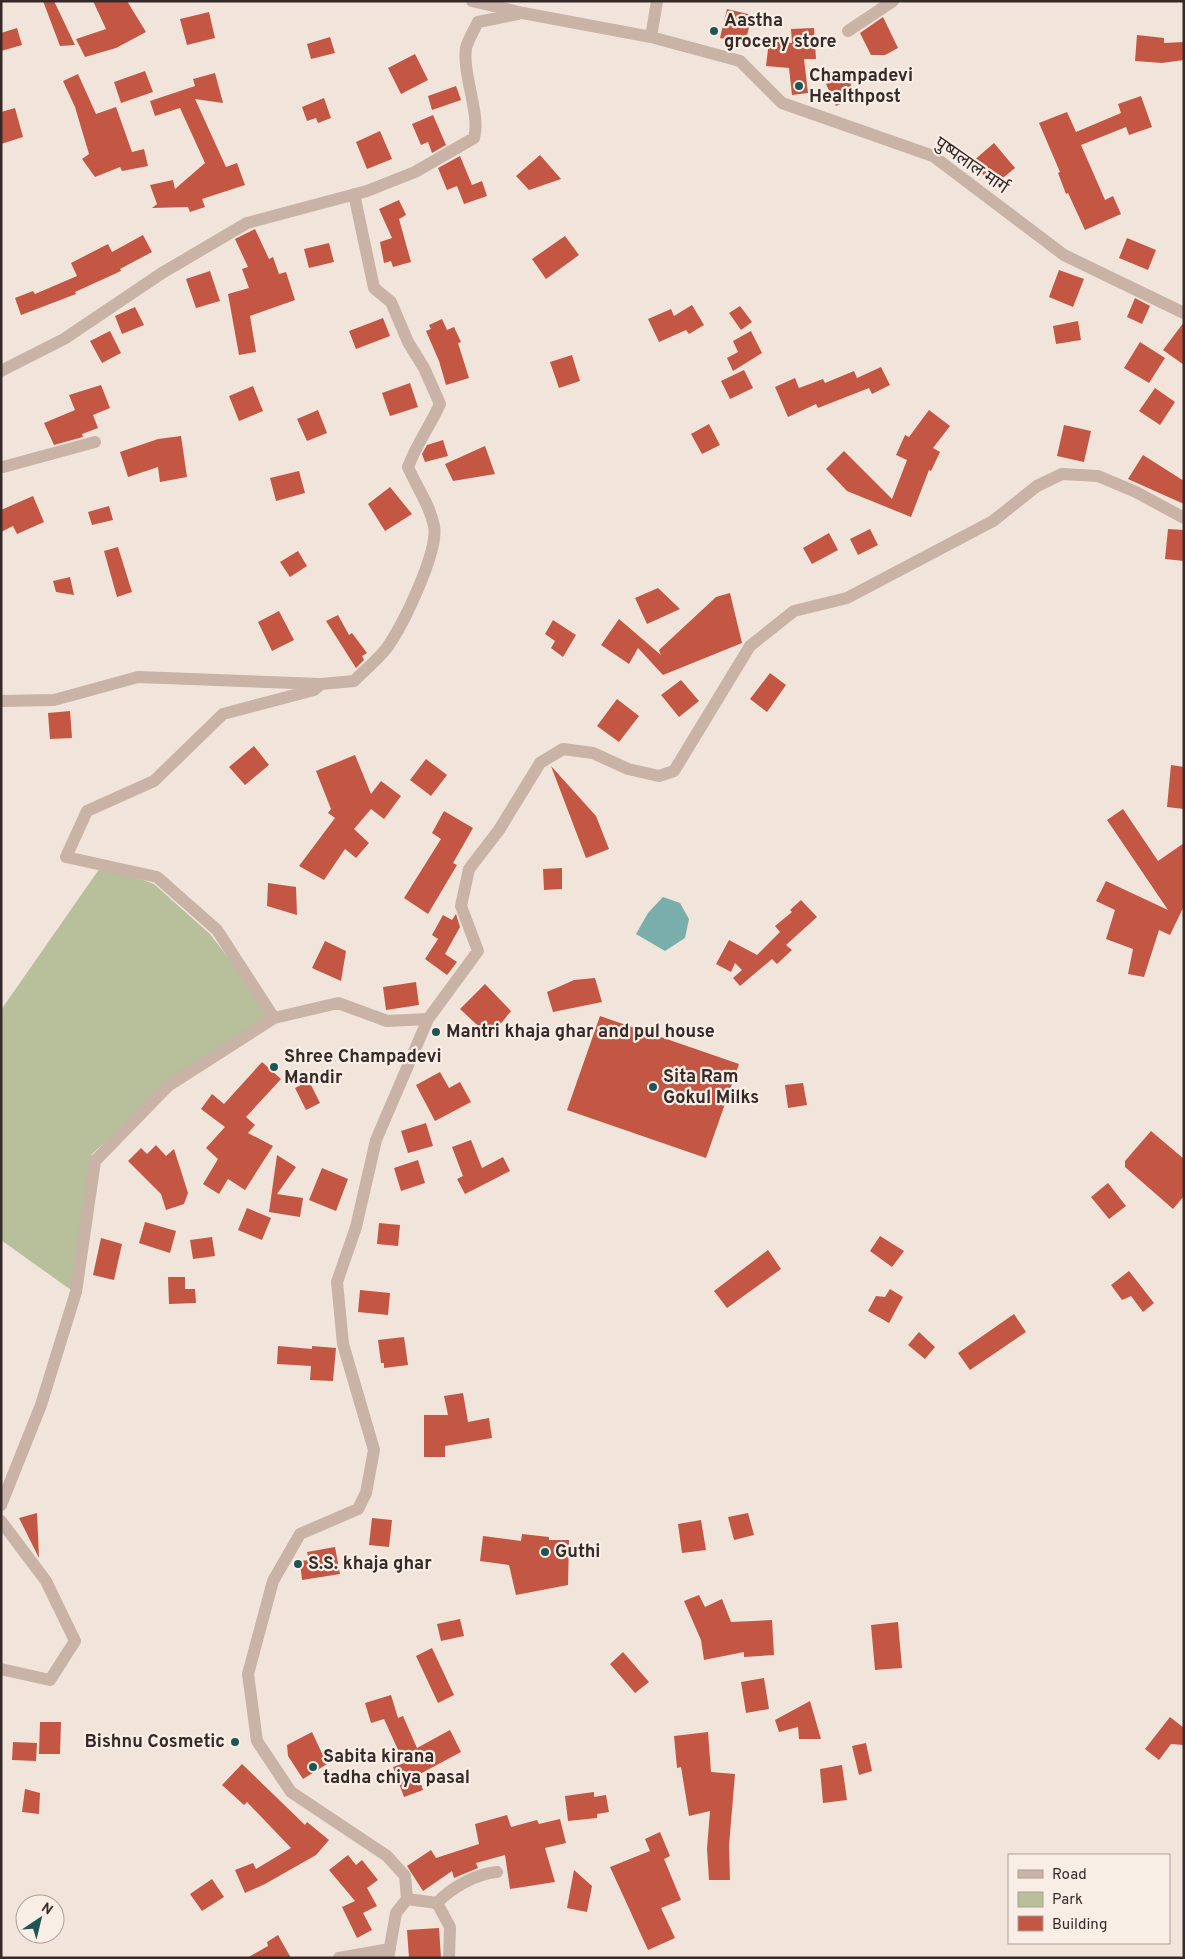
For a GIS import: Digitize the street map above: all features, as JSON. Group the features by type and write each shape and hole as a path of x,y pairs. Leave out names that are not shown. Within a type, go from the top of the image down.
{"street":[{"name":"पुष्पलाल मार्ग","path":"472,1 523,13 652,37 740,61 782,103 933,156 1064,255 1184,313"},
{"path":"652,37 657,1"},
{"path":"848,31 893,1"},
{"path":"1,370 64,339 162,273 247,224 354,194 415,172 474,138 477,130 470,94 466,47 478,22 523,13"},
{"path":"1,702 54,700 138,676 321,684 354,681 386,648 416,595 435,542 434,526 428,506 408,467 416,447 432,423 440,404 424,368 408,342 391,302 374,288 354,194"},
{"path":"3,467 95,442"},
{"path":"340,1958 389,1953 396,1913 408,1899 405,1876 386,1856 291,1792 257,1740 248,1674 273,1581 300,1534 358,1509 366,1493 374,1450 343,1344 338,1282 356,1227 376,1140 428,1019 478,951 461,906 469,869 499,830 540,763 563,749 593,753 628,769 658,776 674,771 750,646 794,611 847,598 993,520 1037,486 1062,474 1098,476 1136,492 1184,518"},
{"path":"274,1018 217,930 157,877 66,857 87,811 154,781 223,714 314,690 321,684"},
{"path":"1,1505 40,1405 76,1292 95,1161 168,1086 274,1018 338,1004 387,1021 428,1019"},
{"path":"1,1521 46,1581 75,1641 50,1680 1,1669"},
{"path":"437,1903 448,1892 488,1873 497,1872"},
{"path":"408,1899 437,1903"},
{"path":"437,1903 450,1927 449,1958"}],"green space":[{"path":"102,865 154,884 210,934 274,1018 168,1086 92,1154 71,1290 1,1240 1,1010"}],"water":[{"path":"663,897 680,903 689,919 685,938 665,951 636,934 648,913"}],"building":[{"path":"43,1 54,1 75,45 60,46"},
{"path":"93,1 127,1 146,32 116,48 85,57 76,39 106,29"},
{"path":"727,9 752,15 745,44 720,38"},
{"path":"209,12 215,38 187,45 180,19"},
{"path":"883,17 898,48 885,55 871,55 860,33"},
{"path":"17,28 22,45 1,51 1,33"},
{"path":"814,28 816,59 804,59 808,93 792,95 789,68 766,66 769,41 792,43 791,29"},
{"path":"1137,35 1164,38 1164,43 1184,42 1184,60 1162,63 1135,61"},
{"path":"330,37 335,53 311,59 307,44"},
{"path":"415,54 428,80 401,94 388,68"},
{"path":"145,71 153,92 121,103 114,82"},
{"path":"215,73 223,103 195,99 226,167 237,163 245,185 202,199 205,207 190,212 188,207 152,208 157,204 150,185 173,180 175,189 205,163 180,108 155,116 150,101 195,86 193,79"},
{"path":"78,74 96,114 116,107 132,152 144,149 148,166 122,171 120,167 95,177 82,159 89,154 75,107 63,81"},
{"path":"846,75 857,96 836,106 826,84"},
{"path":"456,86 461,100 432,110 428,96"},
{"path":"1141,96 1152,127 1129,135 1126,127 1081,145 1105,200 1113,196 1121,214 1085,230 1068,193 1066,194 1058,173 1060,172 1039,123 1067,112 1076,132 1121,113 1118,104"},
{"path":"324,98 331,118 318,123 316,118 307,121 302,107"},
{"path":"15,108 23,137 1,144 1,112"},
{"path":"433,115 446,145 432,153 428,142 421,145 412,124"},
{"path":"380,131 392,159 367,169 356,142"},
{"path":"994,143 1015,168 993,186 972,162"},
{"path":"540,155 561,179 529,190 516,176"},
{"path":"460,156 472,185 482,181 487,196 464,204 457,186 447,190 438,168"},
{"path":"399,200 406,215 399,219 411,262 393,267 391,261 384,263 380,242 392,238 379,209"},
{"path":"255,229 269,259 273,257 279,274 286,272 295,300 250,316 256,352 239,355 228,294 249,288 242,269 248,267 235,239"},
{"path":"143,235 152,252 120,269 121,271 75,292 76,294 21,315 15,298 33,291 35,294 77,276 71,263 108,244 112,252"},
{"path":"565,236 579,255 546,279 532,259"},
{"path":"1127,238 1156,250 1148,270 1119,258"},
{"path":"329,243 334,262 309,268 304,249"},
{"path":"1059,270 1084,279 1073,307 1049,297"},
{"path":"210,271 220,301 196,308 186,279"},
{"path":"1135,298 1150,306 1142,324 1127,317"},
{"path":"692,305 704,325 689,334 686,330 659,342 648,319 671,309 674,316"},
{"path":"740,306 752,322 741,330 729,313"},
{"path":"135,307 144,325 122,334 115,316"},
{"path":"383,318 390,336 356,349 349,331"},
{"path":"442,319 447,330 454,327 461,342 458,343 469,378 446,385 439,361 426,331 431,329 429,325"},
{"path":"1078,321 1081,340 1056,344 1053,326"},
{"path":"1184,322 1184,365 1163,350"},
{"path":"110,331 121,353 102,363 90,341"},
{"path":"751,331 762,353 733,371 727,358 738,352 733,341"},
{"path":"1140,342 1165,358 1149,383 1124,368"},
{"path":"572,355 580,381 559,388 550,362"},
{"path":"881,367 890,385 872,394 869,388 818,408 816,404 788,417 775,387 795,378 799,388 823,379 825,383 854,371 857,378"},
{"path":"744,370 753,388 730,399 721,381"},
{"path":"410,383 418,407 390,416 382,393"},
{"path":"101,385 110,408 93,415 98,428 82,434 83,437 54,445 44,423 75,410 69,395"},
{"path":"253,386 263,411 239,421 229,396"},
{"path":"1155,388 1175,402 1160,425 1139,411"},
{"path":"318,410 327,433 307,441 297,419"},
{"path":"929,410 950,426 933,448 940,452 931,471 929,470 911,517 847,491 826,469 844,451 892,499 907,460 896,455 905,435 909,437"},
{"path":"709,424 720,445 702,454 691,434"},
{"path":"1064,425 1091,431 1084,462 1057,456"},
{"path":"181,436 187,477 160,482 158,467 128,477 120,452 158,439"},
{"path":"443,440 448,456 425,462 422,454 427,445"},
{"path":"485,446 495,474 453,481 445,464"},
{"path":"1143,455 1184,481 1184,504 1128,479"},
{"path":"299,471 305,493 276,501 270,478"},
{"path":"390,487 412,514 385,531 368,504"},
{"path":"33,496 44,522 17,534 13,526 1,532 1,510"},
{"path":"109,506 113,520 92,525 88,512"},
{"path":"870,529 878,545 858,555 850,539"},
{"path":"1168,529 1184,530 1184,561 1165,559"},
{"path":"829,533 838,550 812,564 803,548"},
{"path":"118,547 132,592 117,597 104,551"},
{"path":"298,551 307,566 290,577 280,562"},
{"path":"70,577 74,595 56,592 53,581"},
{"path":"658,588 680,609 647,624 635,598"},
{"path":"730,593 742,643 663,675 638,648 629,664 601,645 619,619 661,655 659,650 716,597"},
{"path":"279,611 294,640 272,651 258,622"},
{"path":"338,615 349,635 352,633 367,653 362,656 364,660 356,668 326,621"},
{"path":"553,620 576,635 563,657 551,648 555,641 545,634"},
{"path":"770,673 786,685 767,712 750,699"},
{"path":"681,680 699,701 679,717 661,695"},
{"path":"617,699 639,716 619,742 597,726"},
{"path":"70,711 72,738 50,739 48,713"},
{"path":"254,746 269,765 245,785 229,767"},
{"path":"355,755 371,794 381,781 401,796 384,819 371,809 354,829 369,843 356,858 345,849 324,880 299,866 335,818 328,813 331,809 316,771"},
{"path":"426,759 447,775 431,796 410,780"},
{"path":"1171,765 1184,767 1184,809 1167,807"},
{"path":"551,766 596,816 609,849 586,858"},
{"path":"1123,809 1158,861 1184,843 1184,906 1170,935 1159,930 1144,977 1128,974 1133,949 1106,939 1115,910 1096,901 1106,881 1168,910 1107,820"},
{"path":"444,811 473,828 453,863 457,865 428,914 404,898 441,839 432,833"},
{"path":"562,868 562,889 544,890 543,869"},
{"path":"268,883 296,887 297,915 267,906"},
{"path":"801,900 817,917 786,945 792,950 777,964 772,959 740,986 733,978 742,970 735,963 731,972 716,964 729,940 757,955 780,932 775,926 792,912 790,910"},
{"path":"456,914 460,927 445,954 457,962 447,975 425,959 438,939 432,935 443,915 452,920"},
{"path":"325,941 346,951 341,981 312,968"},
{"path":"595,978 602,1002 553,1012 547,992 574,980"},
{"path":"416,982 419,1005 386,1010 383,987"},
{"path":"485,984 511,1011 490,1037 460,1009"},
{"name":"Sita Ram Gokul Milks","path":"600,1016 739,1064 706,1158 567,1110"},
{"path":"262,1062 281,1079 246,1117 255,1125 248,1133 273,1146 245,1190 228,1179 219,1194 203,1184 218,1159 206,1148 225,1127 201,1109 212,1094 224,1104"},
{"path":"440,1072 449,1088 460,1082 471,1102 435,1121 416,1085"},
{"path":"309,1081 320,1103 306,1110 295,1088"},
{"path":"803,1083 807,1105 788,1108 785,1085"},
{"path":"426,1123 433,1146 408,1153 401,1131"},
{"path":"1151,1131 1184,1159 1184,1196 1173,1209 1125,1167 1125,1161"},
{"path":"471,1140 482,1168 503,1157 510,1171 465,1194 457,1179 463,1176 452,1147"},
{"path":"156,1145 166,1156 174,1149 188,1193 184,1204 166,1210 161,1194 128,1161 141,1148 147,1154"},
{"path":"277,1155 296,1167 277,1194 303,1198 300,1217 269,1212"},
{"path":"418,1160 425,1183 401,1191 394,1168"},
{"path":"322,1168 348,1179 336,1211 309,1200"},
{"path":"1108,1183 1126,1206 1109,1219 1091,1197"},
{"path":"247,1208 271,1218 262,1240 238,1230"},
{"path":"145,1222 176,1231 170,1253 139,1243"},
{"path":"379,1223 400,1225 398,1246 377,1244"},
{"path":"880,1236 904,1251 892,1267 870,1251"},
{"path":"212,1237 215,1256 193,1259 190,1240"},
{"path":"101,1238 122,1244 114,1280 93,1275"},
{"path":"768,1250 781,1269 727,1308 714,1291"},
{"path":"1129,1271 1154,1303 1143,1312 1131,1296 1122,1300 1111,1285"},
{"path":"168,1277 185,1277 185,1289 195,1289 196,1303 169,1304"},
{"path":"890,1289 903,1297 889,1323 868,1311 876,1296 885,1297"},
{"path":"360,1290 390,1293 388,1315 358,1312"},
{"path":"1014,1314 1026,1332 970,1370 958,1353"},
{"path":"919,1332 935,1347 925,1359 908,1345"},
{"path":"404,1337 408,1365 384,1368 384,1363 381,1363 378,1340"},
{"path":"278,1346 312,1349 312,1346 336,1348 333,1381 310,1380 311,1366 277,1364"},
{"path":"463,1393 468,1422 489,1418 492,1438 445,1446 445,1457 424,1457 424,1415 448,1415 444,1396"},
{"path":"37,1513 39,1558 19,1518"},
{"path":"748,1513 754,1535 734,1540 728,1517"},
{"path":"372,1518 392,1520 389,1547 369,1545"},
{"path":"701,1520 706,1550 682,1553 678,1524"},
{"path":"522,1534 549,1537 549,1540 569,1540 568,1585 516,1595 509,1565 480,1561 483,1536 521,1541"},
{"path":"335,1547 340,1574 302,1580 300,1561 309,1560 307,1552"},
{"path":"699,1595 705,1607 722,1599 731,1622 772,1620 774,1655 744,1657 744,1652 704,1660 701,1640 684,1601"},
{"path":"460,1619 464,1636 441,1641 437,1624"},
{"path":"898,1622 902,1668 875,1670 871,1625"},
{"path":"432,1648 454,1695 438,1703 416,1656"},
{"path":"623,1652 649,1682 635,1693 610,1664"},
{"path":"764,1678 769,1709 746,1713 741,1682"},
{"path":"391,1695 398,1718 403,1716 417,1748 450,1730 461,1752 418,1775 423,1790 404,1797 393,1767 404,1763 384,1719 371,1723 365,1703"},
{"path":"810,1701 821,1739 799,1739 798,1727 779,1732 775,1720"},
{"path":"1170,1717 1184,1728 1184,1745 1171,1744 1159,1760 1145,1749"},
{"path":"40,1722 61,1722 60,1754 39,1754"},
{"path":"312,1732 327,1764 303,1779 288,1756 287,1745"},
{"path":"708,1732 711,1772 735,1774 729,1846 730,1880 709,1880 707,1849 710,1811 689,1816 681,1767 677,1768 674,1736"},
{"path":"13,1742 37,1743 36,1761 12,1760"},
{"path":"866,1743 872,1771 859,1775 852,1746"},
{"path":"242,1764 305,1825 307,1822 329,1840 316,1855 265,1884 245,1893 235,1870 253,1863 256,1869 291,1848 247,1802 244,1805 222,1785"},
{"path":"842,1765 847,1800 823,1803 820,1769"},
{"path":"25,1789 40,1793 39,1814 22,1812"},
{"path":"594,1792 594,1797 606,1795 609,1812 597,1814 597,1818 568,1821 565,1796"},
{"path":"507,1815 511,1827 537,1820 539,1824 560,1819 566,1843 545,1848 555,1882 510,1889 505,1855 476,1863 478,1868 454,1878 452,1871 423,1891 407,1866 431,1850 436,1858 479,1844 475,1824"},
{"path":"660,1832 670,1856 664,1859 681,1900 661,1908 675,1938 648,1950 610,1867 650,1851 645,1839"},
{"path":"348,1855 356,1865 362,1860 378,1880 367,1888 377,1906 363,1913 372,1930 357,1938 342,1907 355,1901 329,1870"},
{"path":"574,1870 592,1886 587,1912 567,1908"},
{"path":"212,1879 224,1897 202,1911 190,1894"},
{"path":"439,1928 441,1958 409,1958 407,1930"},
{"path":"278,1935 291,1958 247,1958 268,1946 267,1942"}],"place":[{"name":"Aastha grocery store","path":"714,31"},
{"name":"Champadevi Healthpost","path":"799,86"},
{"name":"Mantri khaja ghar and pul house","path":"436,1032"},
{"name":"Shree Champadevi Mandir","path":"274,1067"},
{"name":"Sita Ram Gokul Milks","path":"653,1087"},
{"name":"Guthi","path":"545,1552"},
{"name":"S.S. khaja ghar","path":"298,1564"},
{"name":"Bishnu Cosmetic","path":"235,1742"},
{"name":"Sabita kirana tadha chiya pasal","path":"313,1767"}]}
